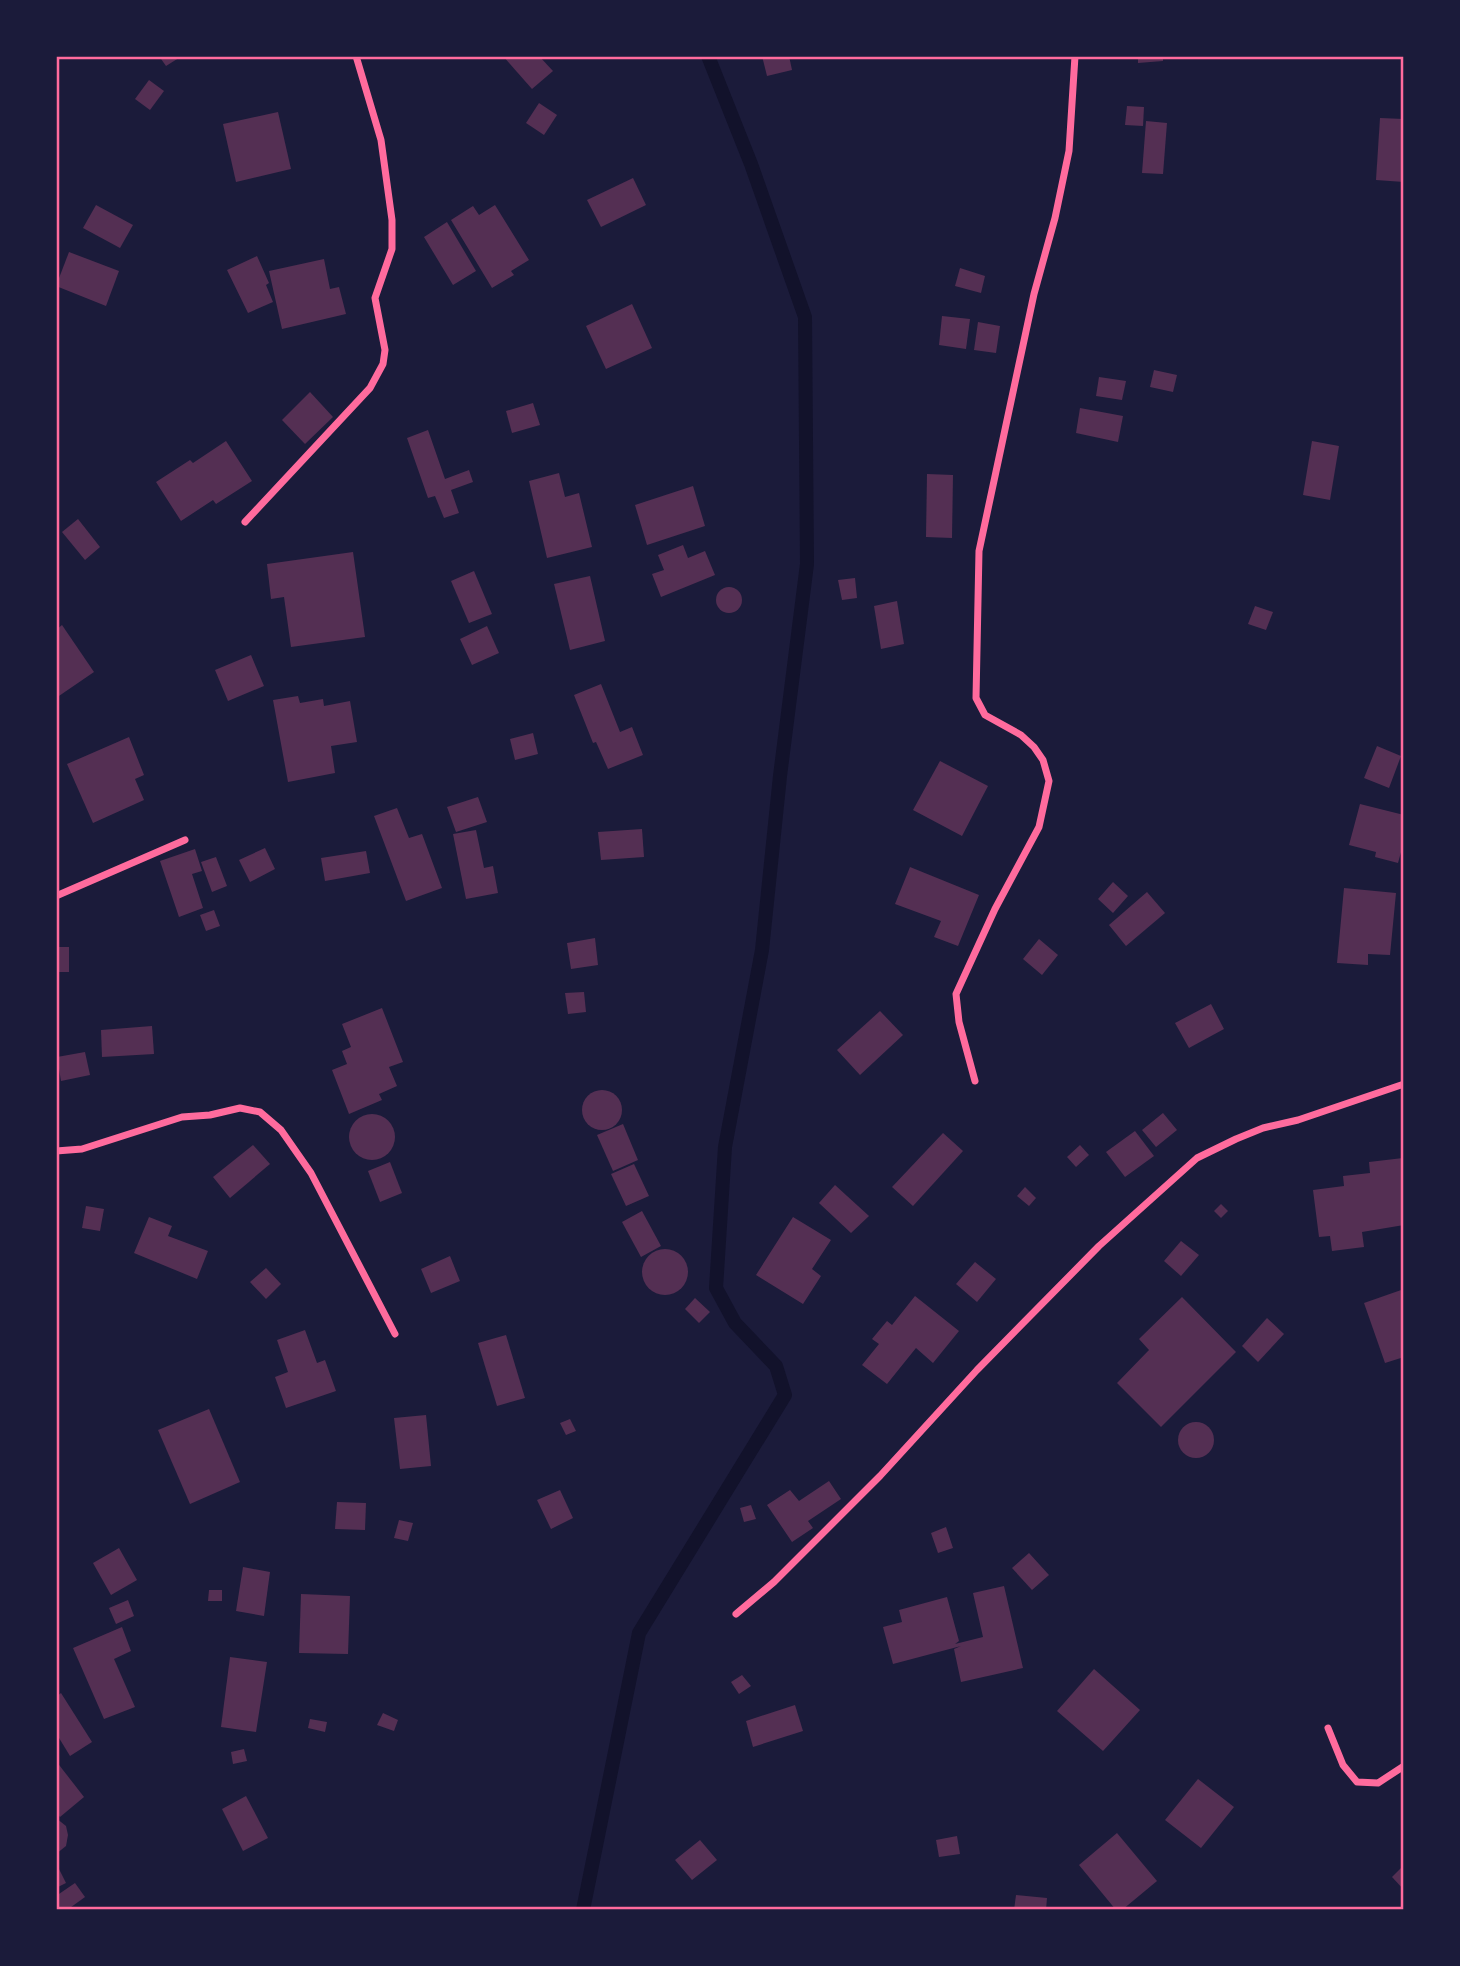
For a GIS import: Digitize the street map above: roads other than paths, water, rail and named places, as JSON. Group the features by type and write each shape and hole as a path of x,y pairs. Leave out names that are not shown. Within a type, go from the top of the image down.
{"street":[{"path":"245,522 370,388 383,364 384,350 375,298 392,250 392,220 381,140 356,56"},
{"path":"975,1081 959,1022 956,994 995,909 1040,827 1049,781 1043,760 1034,747 1021,735 985,715 976,698 979,551 1034,293 1055,218 1069,151 1075,56"},
{"path":"56,896 185,840"},
{"path":"736,1614 774,1582 880,1476 977,1370 1099,1246 1197,1158 1263,1128 1298,1120 1404,1084"},
{"path":"56,1152 82,1149 183,1117 210,1115 240,1108 260,1112 281,1130 311,1173 395,1334"},
{"path":"1328,1728 1343,1765 1357,1782 1378,1783 1404,1766"}],"waterway":[{"path":"583,1910 639,1633 785,1395 776,1366 735,1323 716,1288 725,1147 762,950 780,776 807,564 805,317 751,164 708,56"}]}
